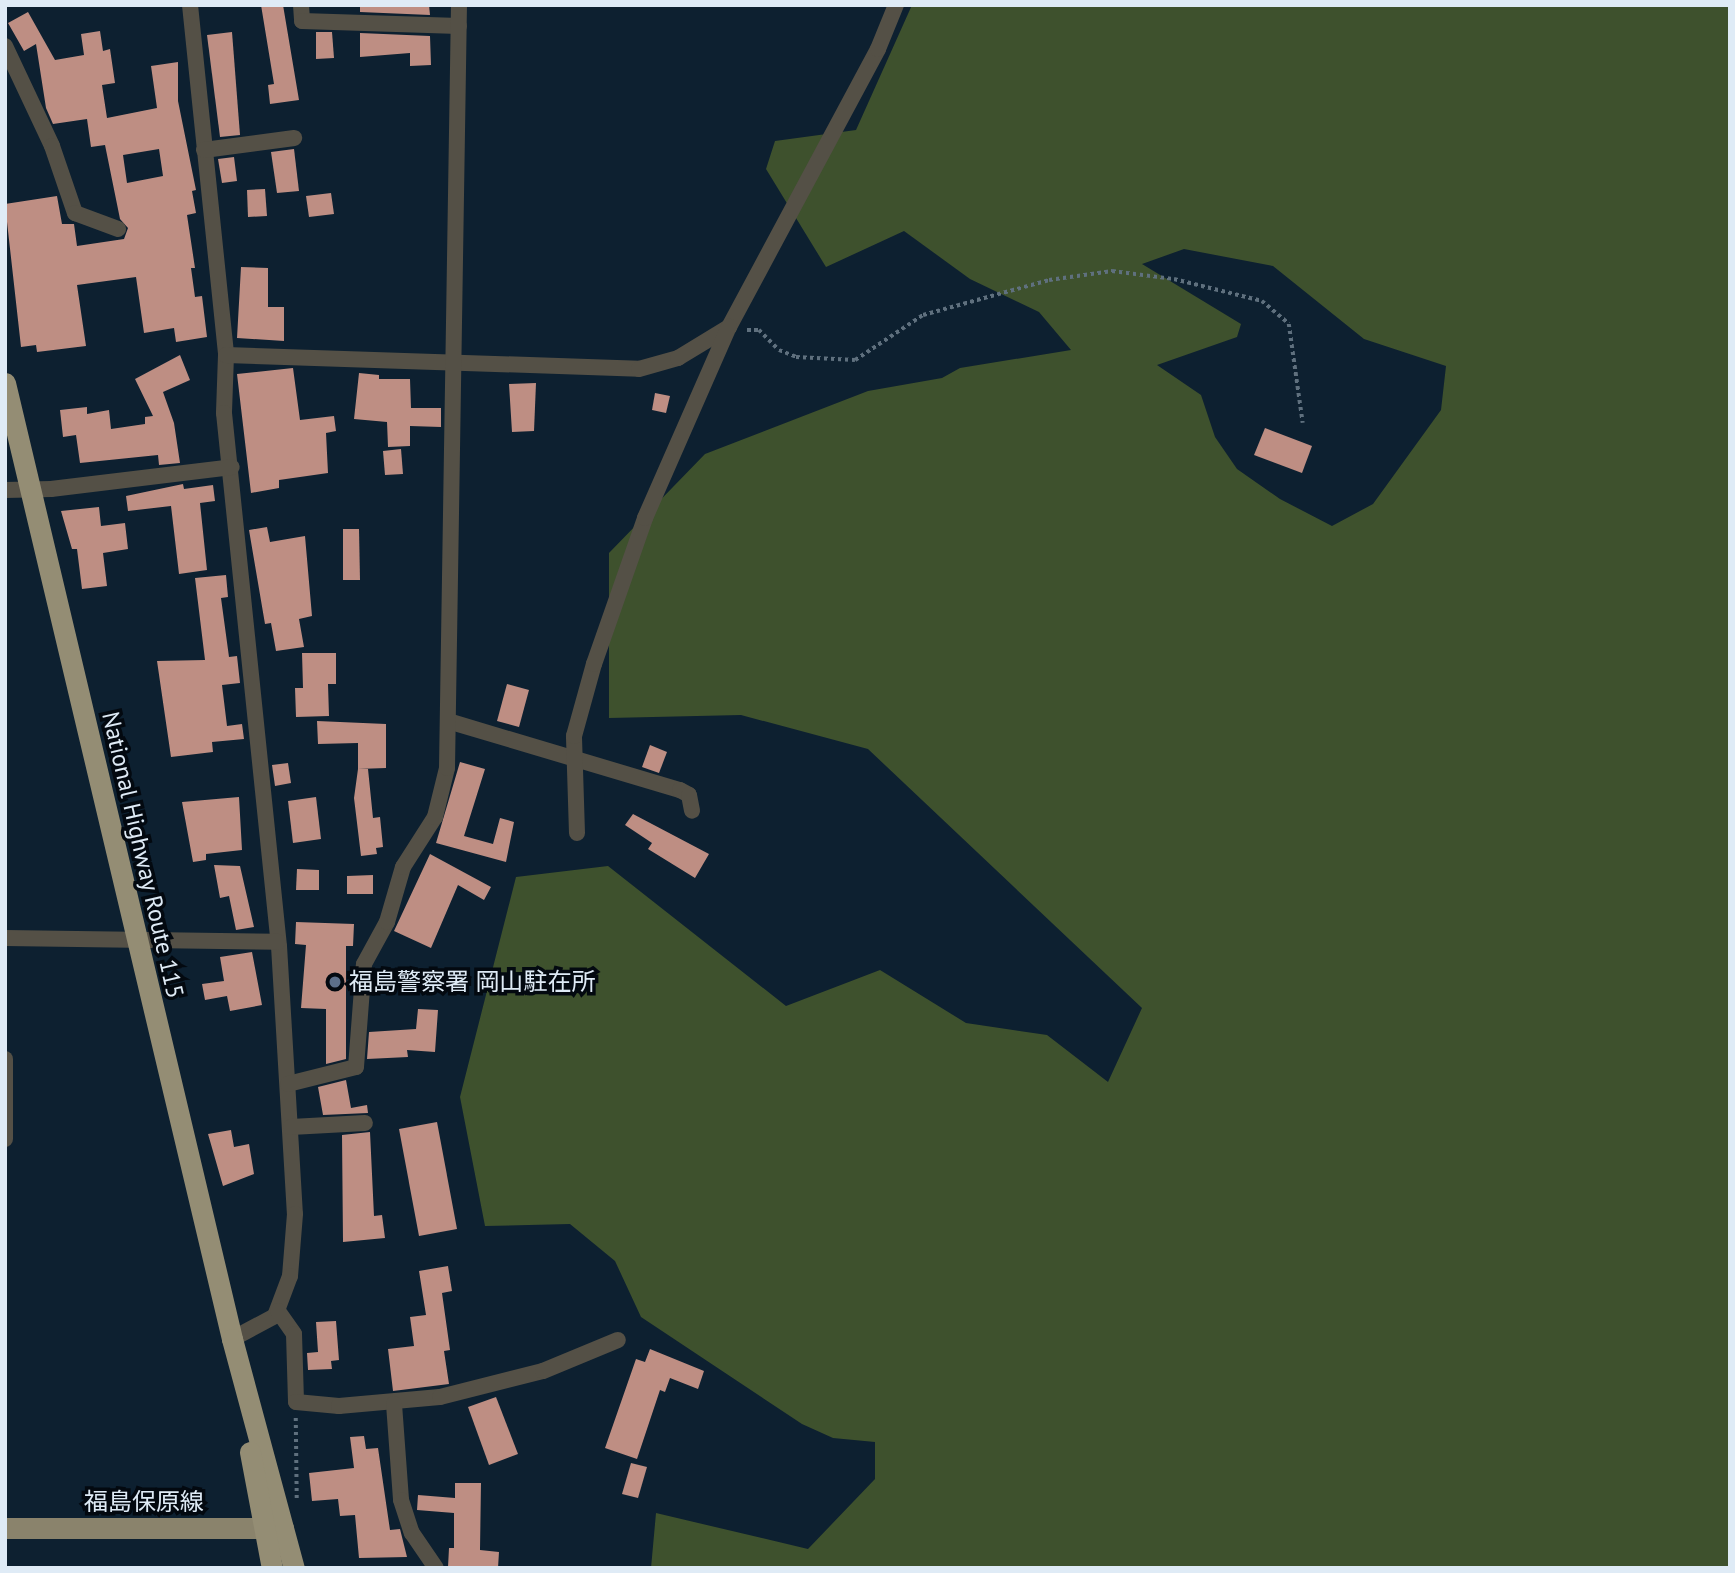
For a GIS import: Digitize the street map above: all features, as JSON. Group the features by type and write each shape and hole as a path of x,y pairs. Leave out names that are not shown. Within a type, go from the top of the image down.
{"highway":[{"name":"National Highway Route 115","path":"5,383 232,1339 279,1523 294,1568"},
{"name":"National Highway Route 115","path":"272,1568 279,1523"}],"main road":[{"name":"福島保原線","path":"5,1528 279,1523"}],"street":[{"path":"190,5 226,355 223,413 232,467 278,942 291,1128 295,1237 290,1276 278,1311 263,1326 232,1339"},
{"path":"302,5 302,20 459,26"},
{"path":"288,1084 356,1067 364,964 387,922 403,867 435,817 447,768 459,5"},
{"path":"577,833 572,755 594,664 645,518 729,327 878,49 896,5"},
{"path":"5,46 52,146 75,213 118,229"},
{"path":"204,150 294,138"},
{"path":"226,355 639,369 678,358 729,327"},
{"path":"5,490 29,487 51,489 232,467"},
{"path":"449,721 572,755 631,778 680,790 689,795 692,811"},
{"path":"5,938 278,942"},
{"path":"5,1059 5,1139"},
{"path":"291,1128 365,1123"},
{"path":"278,1311 294,1334 296,1402 394,1404 543,1371 618,1340"},
{"path":"394,1404 401,1500 412,1533 436,1568"}],"path":[{"path":"729,327 759,330 779,350 796,357 855,360 923,315 1049,280 1112,271 1174,279 1262,301 1289,324 1303,423"},
{"path":"279,1523 296,1402"}],"green space":[{"path":"912,5 1730,5 1730,1568 651,1568 656,1513 808,1549 875,1479 875,1442 833,1438 802,1424 641,1317 615,1261 570,1224 485,1226 460,1097 516,877 608,866 786,1006 880,970 966,1023 1047,1035 1108,1082 1142,1008 868,749 741,715 609,718 609,553 705,454 868,391 942,378 960,368 1071,350 1039,312 970,279 904,231 826,267 766,169 775,141 856,130","holes":["1184,249 1273,266 1364,339 1446,366 1441,410 1373,504 1332,526 1280,499 1237,469 1215,437 1201,395 1157,365 1237,337 1241,324 1142,264"]}],"building":[{"path":"261,5 283,5 299,100 270,104 268,85 274,84"},
{"path":"360,5 429,5 430,15 360,12"},
{"path":"28,12 55,60 84,55 81,34 100,31 103,51 110,49 115,83 102,85 107,118 157,108 151,66 178,62 178,101 196,190 192,191 196,213 187,215 195,268 191,268 195,297 202,296 207,337 176,342 174,328 144,333 136,277 77,285 86,346 37,352 36,345 21,347 5,204 57,196 62,224 74,224 77,246 124,239 128,228 120,219 105,145 91,147 87,119 53,124 46,108 36,44 24,51 8,23","holes":["159,149 163,176 127,183 123,155"]},
{"path":"232,32 240,135 220,137 207,35"},
{"path":"316,32 332,32 334,58 316,59"},
{"path":"360,33 430,36 431,65 410,66 410,53 360,57"},
{"path":"294,149 299,191 277,193 271,152"},
{"path":"234,157 237,181 222,183 218,159"},
{"path":"265,189 267,216 248,217 247,190"},
{"path":"331,193 334,214 309,217 306,196"},
{"path":"241,267 268,268 268,307 284,307 284,341 237,338"},
{"path":"180,355 190,380 163,392 174,423 180,463 159,465 158,455 80,463 76,435 63,437 60,410 87,407 87,414 109,410 111,429 145,424 145,417 153,416 135,379"},
{"path":"293,368 300,420 334,416 336,431 326,433 328,473 279,480 279,488 251,493 237,374"},
{"path":"359,373 379,375 379,379 410,379 411,408 441,408 441,427 410,426 410,446 388,447 387,422 354,419"},
{"path":"536,383 534,431 512,432 509,384"},
{"path":"655,393 670,396 666,413 652,410"},
{"path":"1265,428 1312,446 1302,473 1254,455"},
{"path":"401,449 403,474 385,475 383,451"},
{"path":"183,484 184,489 213,485 215,501 200,503 207,570 179,574 171,506 128,511 126,496"},
{"path":"99,507 101,526 125,523 128,549 103,553 107,586 82,589 77,549 72,549 61,511"},
{"path":"267,527 270,542 305,536 312,616 299,619 304,647 276,651 271,623 265,624 249,530"},
{"path":"343,529 359,529 360,580 343,580"},
{"path":"226,575 228,597 221,598 229,657 237,656 240,683 222,685 227,726 242,724 244,739 212,742 213,752 171,757 157,661 205,660 195,578"},
{"path":"302,653 336,653 336,684 328,684 329,716 296,717 295,688 303,688"},
{"path":"507,684 529,690 519,727 497,721"},
{"path":"317,721 386,724 386,768 358,769 358,743 318,744"},
{"path":"650,745 667,752 659,773 642,767"},
{"path":"460,762 485,769 464,836 493,844 500,818 514,822 506,862 436,843"},
{"path":"288,763 291,783 275,786 272,765"},
{"path":"358,769 368,769 373,818 380,817 383,847 376,848 377,854 361,856 354,798"},
{"path":"239,797 242,850 206,854 206,860 193,862 182,802"},
{"path":"316,797 321,839 293,843 288,801"},
{"path":"633,814 709,854 695,878 648,849 652,843 625,825"},
{"path":"430,854 491,887 484,900 458,885 431,948 394,931"},
{"path":"214,865 240,866 254,927 236,930 229,896 220,898"},
{"path":"297,869 319,870 319,890 296,890"},
{"path":"373,875 373,894 347,894 347,876"},
{"path":"296,922 354,924 353,946 346,946 346,1059 326,1064 326,1009 301,1008 306,945 295,944"},
{"path":"252,952 262,1005 230,1011 227,996 205,1000 202,984 224,981 220,957"},
{"path":"418,1009 438,1010 435,1052 407,1050 408,1057 367,1059 369,1032 416,1029"},
{"path":"346,1080 351,1108 367,1105 368,1113 323,1115 318,1087"},
{"path":"437,1122 457,1229 419,1236 399,1129"},
{"path":"231,1130 234,1147 249,1144 254,1174 223,1186 208,1134"},
{"path":"370,1132 374,1216 382,1215 385,1238 343,1242 342,1135"},
{"path":"448,1266 452,1291 442,1293 450,1350 444,1351 449,1384 393,1391 388,1349 414,1346 410,1317 426,1315 419,1271"},
{"path":"336,1321 339,1360 331,1361 332,1369 308,1370 307,1353 318,1352 316,1322"},
{"path":"650,1349 704,1371 698,1389 670,1378 665,1392 660,1390 637,1459 605,1448 636,1359 645,1362"},
{"path":"496,1397 518,1454 489,1465 468,1407"},
{"path":"364,1436 366,1449 378,1448 390,1530 400,1529 407,1557 359,1558 355,1515 340,1516 338,1499 312,1501 309,1473 354,1468 350,1437"},
{"path":"631,1463 647,1467 638,1498 622,1494"},
{"path":"455,1483 481,1483 480,1550 499,1552 498,1568 448,1567 449,1548 454,1548 454,1513 417,1510 418,1495 455,1498"}],"place":[{"name":"福島警察署 岡山駐在所","path":"335,982"}]}
